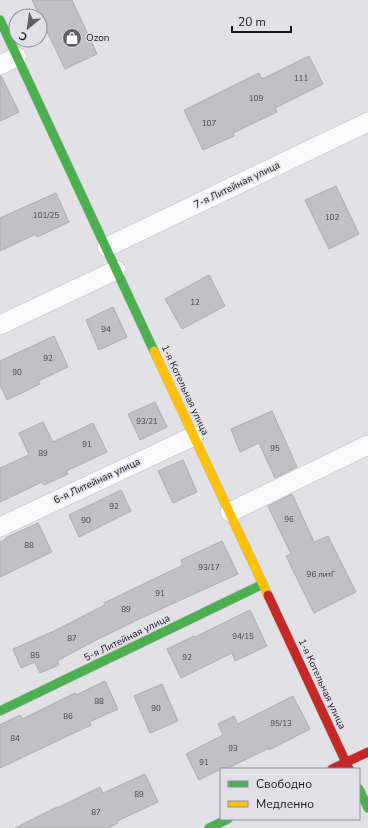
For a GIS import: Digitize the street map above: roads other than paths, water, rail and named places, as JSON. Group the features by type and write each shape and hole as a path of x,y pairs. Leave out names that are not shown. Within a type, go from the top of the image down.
{"street":[{"name":"1-я Котельная улица","path":"0,20 348,766"},
{"path":"0,65 18,57"},
{"name":"7-я Литейная улица","path":"107,247 368,122"},
{"path":"0,325 116,270"},
{"name":"6-я Литейная улица","path":"0,527 194,436"},
{"path":"230,512 368,445"},
{"name":"5-я Литейная улица","path":"0,711 263,584"},
{"path":"337,768 348,766 368,752"},
{"path":"360,791 368,808"},
{"path":"209,828 226,820"}],"place":[{"name":"Ozon","path":"72,38"}]}
